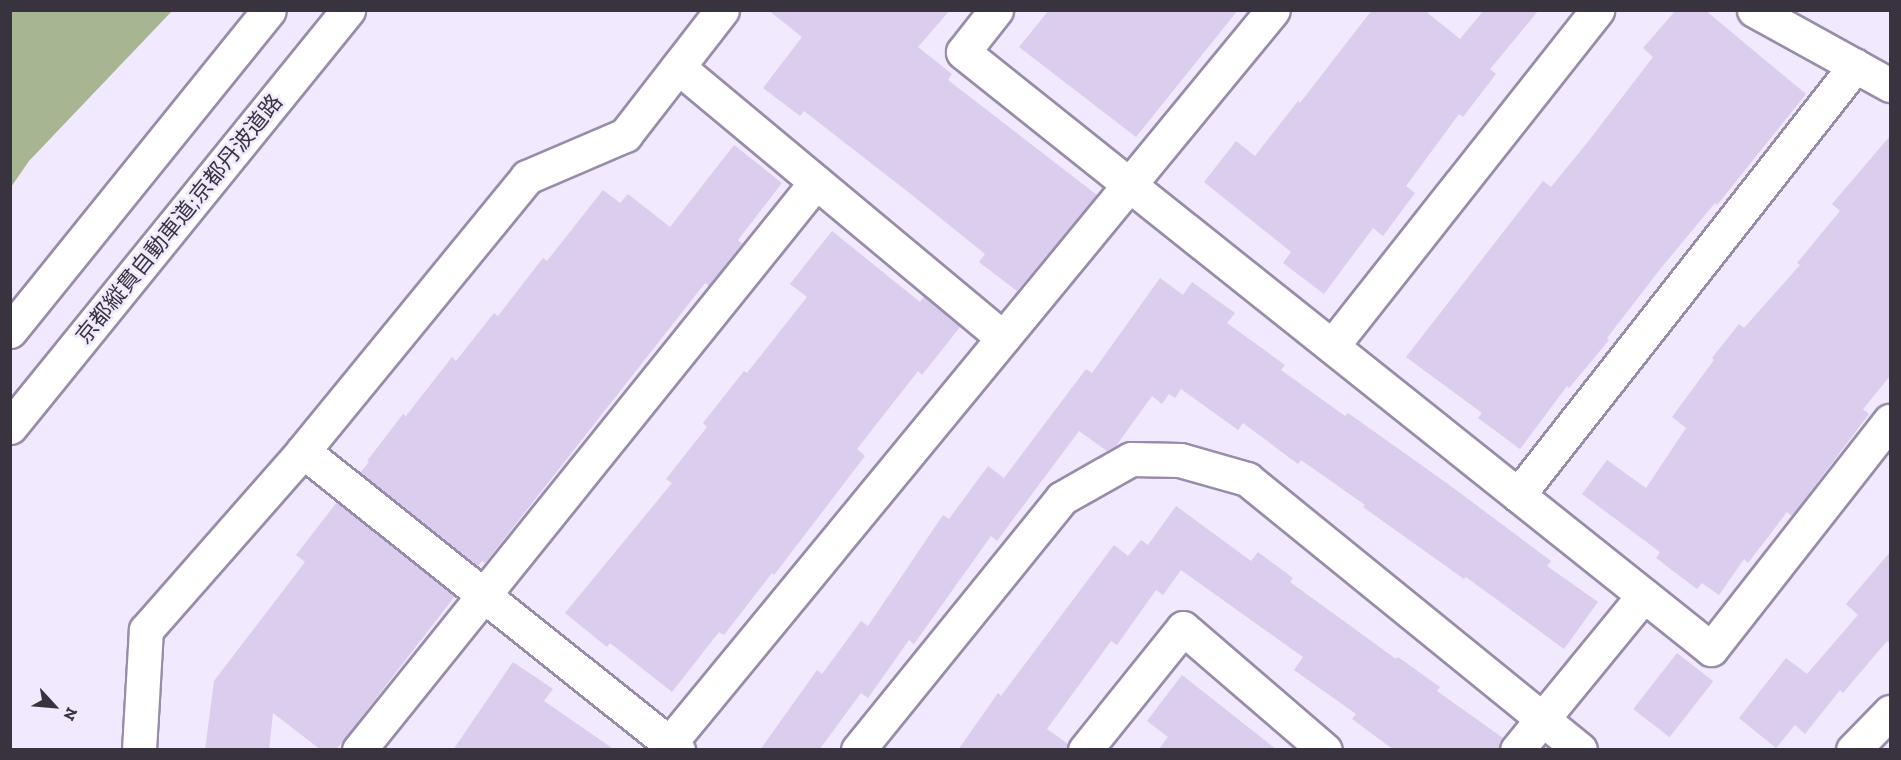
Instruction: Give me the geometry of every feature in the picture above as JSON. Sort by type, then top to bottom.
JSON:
[{"type":"main road","points":[[10,331],[269,10]]},
{"type":"main road","name":"京都縦貫自動車道;京都丹波道路","points":[[10,427],[348,10]]},
{"type":"main road","points":[[139,750],[146,630],[303,452],[527,177],[625,135],[722,10]]},
{"type":"main road","points":[[996,10],[963,52],[1711,649],[1890,421]]},
{"type":"main road","points":[[303,452],[484,595],[670,747],[1273,10]]},
{"type":"main road","points":[[1332,346],[1597,10]]},
{"type":"main road","points":[[1754,10],[1890,85]]},
{"type":"main road","points":[[1518,495],[1855,66]]},
{"type":"main road","points":[[678,67],[1003,338]]},
{"type":"main road","points":[[359,750],[816,182]]},
{"type":"main road","points":[[858,750],[1062,498],[1131,459],[1180,460],[1247,479],[1580,750]]},
{"type":"main road","points":[[1517,750],[1644,595]]},
{"type":"main road","points":[[1085,750],[1184,628],[1325,750]]},
{"type":"main road","points":[[1853,750],[1890,712]]},
{"type":"green space","points":[[11,10],[172,11],[29,161],[11,187]]},
{"type":"building","points":[[768,10],[950,10],[918,47],[952,74],[948,80],[1097,195],[1017,291],[979,262],[985,254],[912,195],[804,111],[800,116],[763,88],[802,37]]},
{"type":"building","points":[[1049,10],[1238,10],[1136,137],[1019,47]]},
{"type":"building","points":[[1372,10],[1424,10],[1460,39],[1484,10],[1539,10],[1490,69],[1496,74],[1463,117],[1459,114],[1406,186],[1415,193],[1383,236],[1373,228],[1324,294],[1283,263],[1291,252],[1204,182],[1236,141],[1255,156],[1298,101],[1300,103]]},
{"type":"building","points":[[1676,10],[1705,10],[1806,94],[1717,205],[1715,203],[1661,268],[1607,338],[1609,340],[1569,388],[1567,386],[1520,449],[1478,418],[1482,413],[1406,357],[1543,181],[1551,187],[1587,143],[1653,57],[1643,48]]},
{"type":"building","points":[[1890,136],[1890,376],[1863,409],[1869,414],[1792,516],[1787,512],[1748,563],[1744,559],[1719,595],[1702,583],[1697,589],[1656,558],[1660,552],[1582,494],[1607,460],[1646,488],[1686,428],[1672,417],[1714,360],[1712,358],[1739,324],[1744,328],[1800,265],[1797,263],[1840,211],[1832,204]]},
{"type":"building","points":[[734,145],[782,183],[738,240],[742,244],[709,286],[705,283],[485,563],[482,561],[478,566],[360,473],[403,414],[406,416],[452,357],[456,361],[494,313],[498,316],[543,258],[547,261],[603,190],[620,203],[628,194],[670,227]]},
{"type":"building","points":[[832,231],[920,302],[924,297],[960,327],[922,375],[918,371],[857,449],[865,456],[774,575],[772,573],[724,635],[719,632],[672,692],[610,643],[607,647],[565,613],[672,483],[666,479],[707,427],[703,423],[744,371],[747,373],[807,297],[790,284]]},
{"type":"building","points":[[1160,278],[1183,295],[1192,282],[1235,313],[1227,323],[1285,365],[1281,370],[1345,416],[1348,413],[1448,484],[1551,561],[1547,566],[1598,602],[1564,649],[1466,577],[1464,579],[1363,507],[1365,505],[1301,460],[1298,464],[1243,423],[1238,430],[1181,389],[1175,398],[1169,394],[1162,404],[1152,396],[1116,446],[1107,451],[1079,431],[997,541],[991,536],[914,644],[909,640],[868,698],[861,693],[819,750],[760,750],[817,670],[822,674],[861,621],[868,626],[943,515],[949,519],[988,466],[1004,478],[1086,369],[1092,373]]},
{"type":"building","points":[[337,502],[455,596],[336,750],[321,750],[273,713],[269,750],[205,750],[214,681],[305,562],[296,555]]},
{"type":"building","points":[[1176,506],[1251,561],[1258,552],[1293,578],[1290,582],[1396,659],[1398,657],[1440,687],[1437,691],[1503,738],[1499,750],[1394,750],[1352,719],[1356,714],[1294,670],[1303,657],[1181,570],[1163,595],[1156,590],[1117,645],[1111,641],[1047,729],[1068,744],[1067,750],[958,750],[998,693],[1001,696],[1114,545],[1128,556],[1141,540],[1148,545]]},
{"type":"building","points":[[1890,552],[1890,643],[1887,641],[1843,693],[1840,690],[1805,734],[1795,725],[1776,748],[1739,718],[1786,658],[1807,674],[1858,615],[1846,604]]},
{"type":"building","points":[[1677,653],[1713,681],[1670,737],[1633,709]]},
{"type":"building","points":[[513,662],[553,689],[544,701],[615,750],[453,750]]},
{"type":"building","points":[[1182,675],[1277,750],[1158,750],[1168,737],[1147,721]]}]
